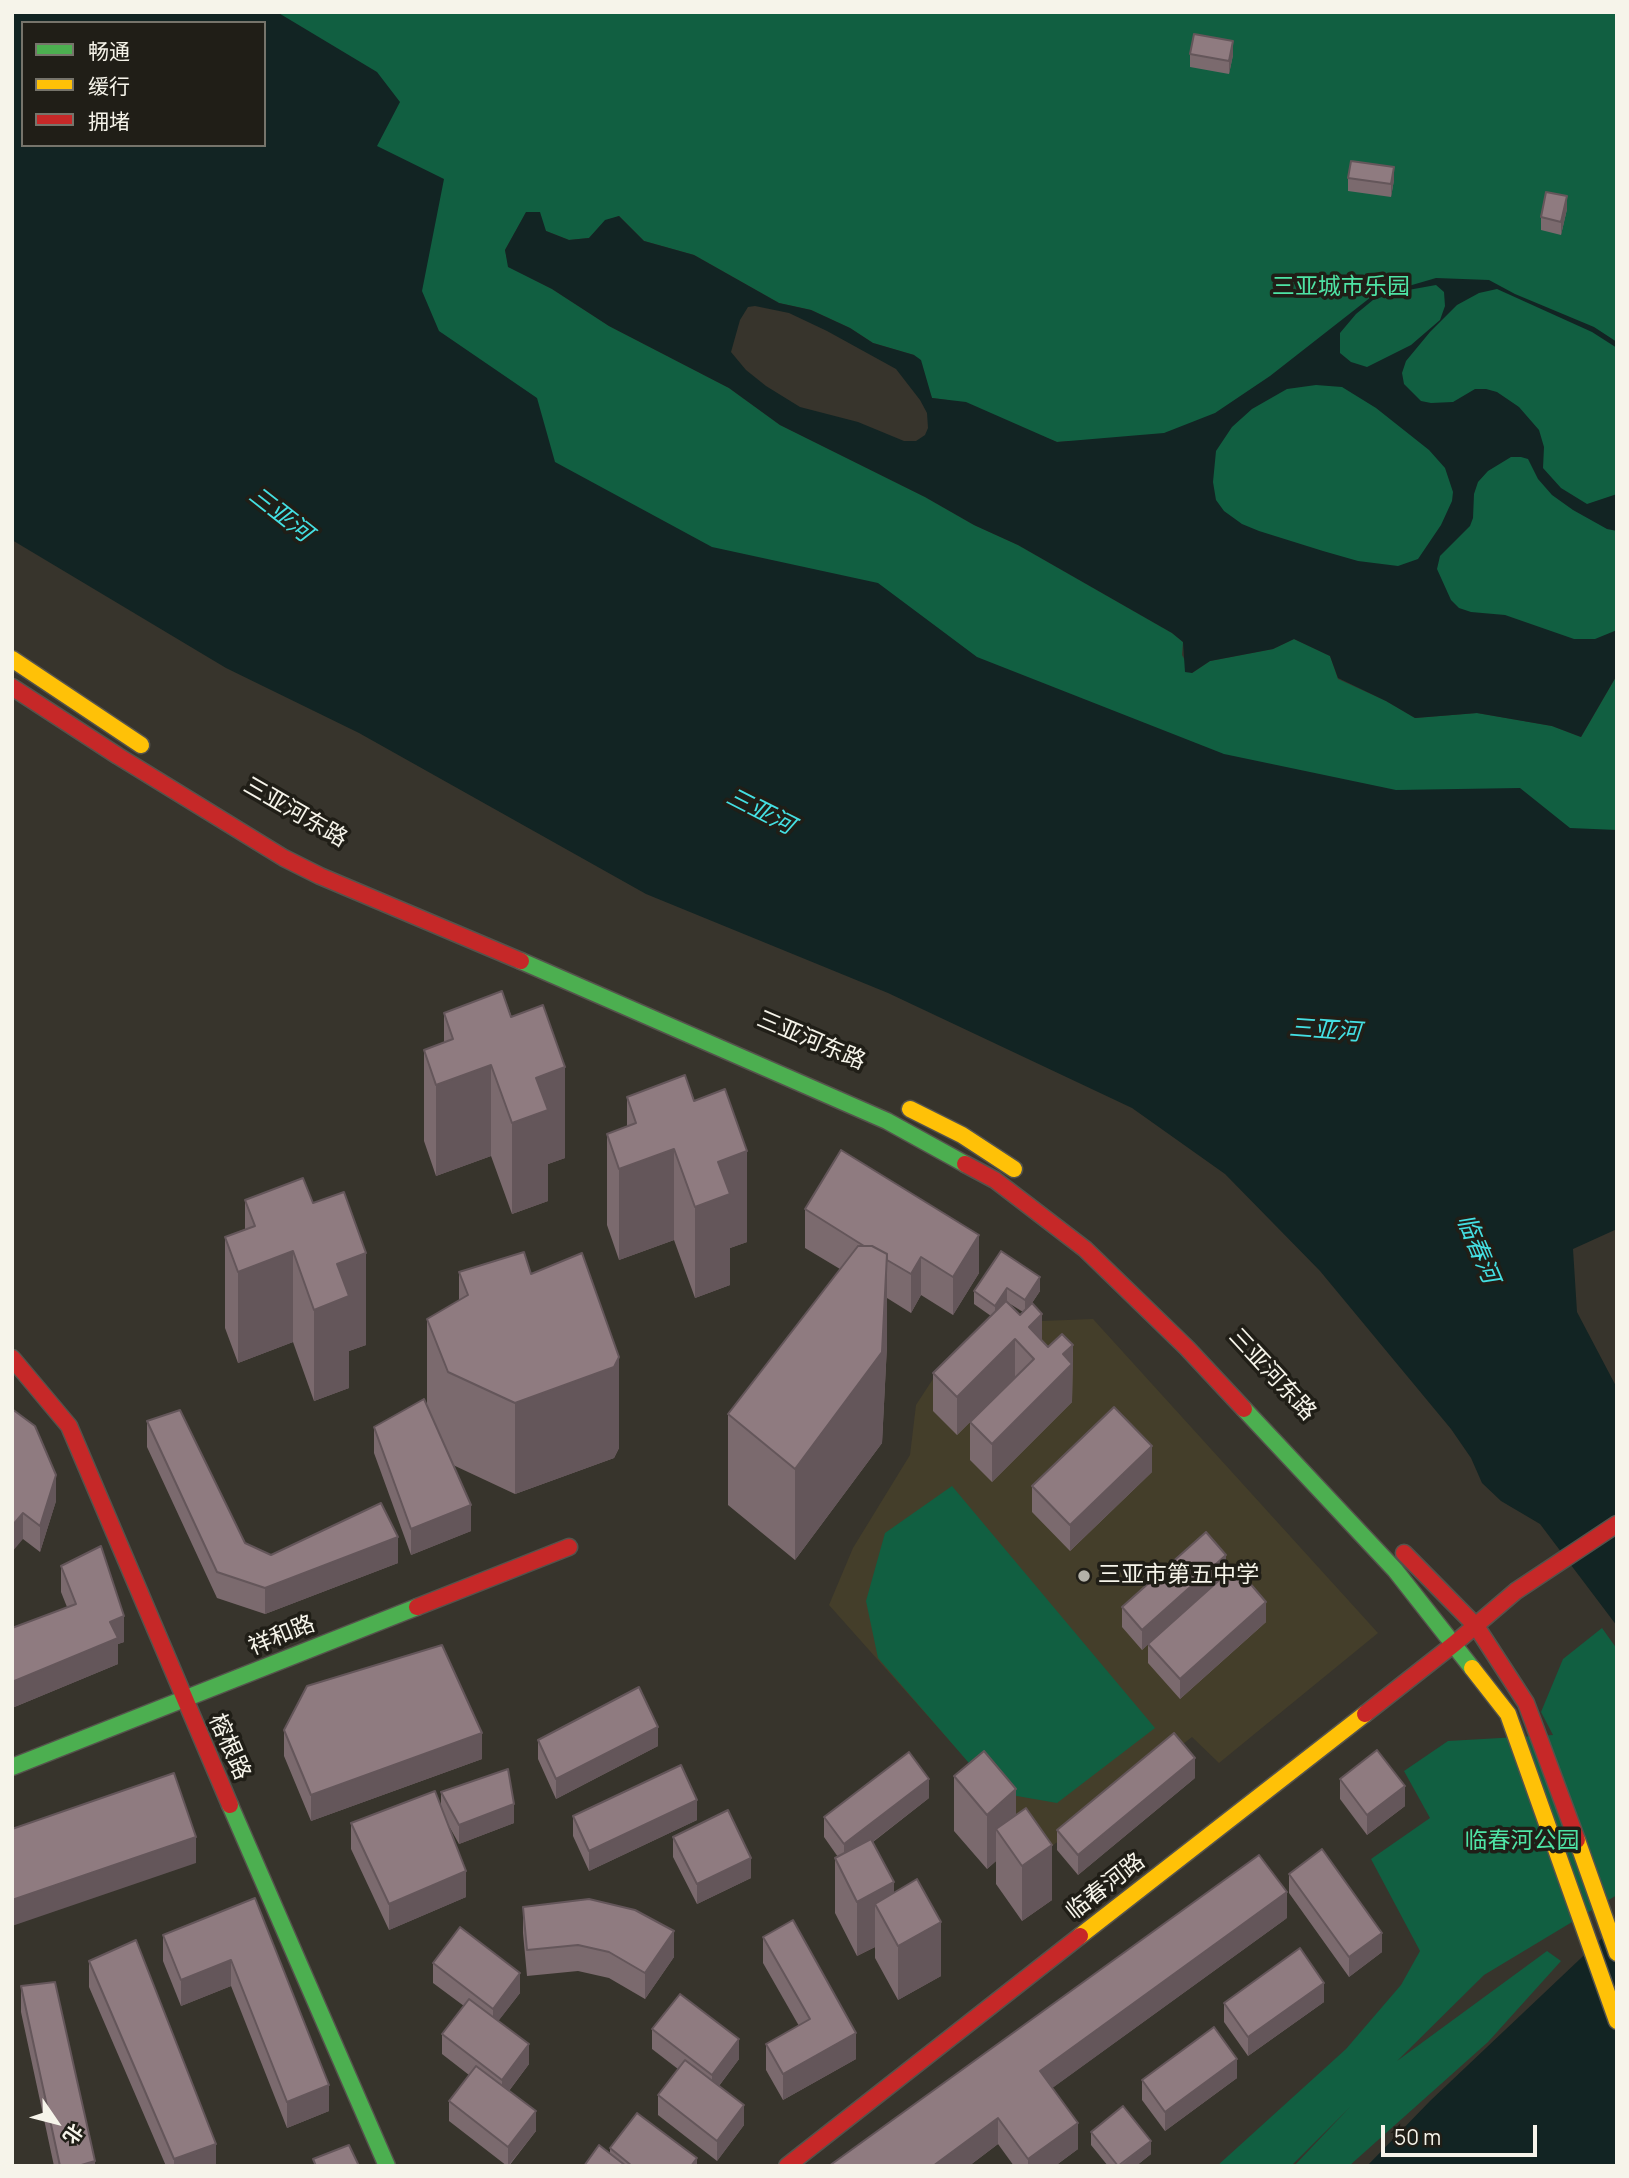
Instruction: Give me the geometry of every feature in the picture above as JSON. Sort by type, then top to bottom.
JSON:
[{"type":"main road","points":[[12,659],[152,753]]},
{"type":"main road","name":"三亚河东路","points":[[12,687],[118,757],[284,858],[887,1121],[995,1180],[1084,1249],[1187,1348],[1395,1570],[1508,1714],[1617,2021]]},
{"type":"main road","points":[[900,1105],[962,1135],[1025,1176]]},
{"type":"main road","name":"榕根路","points":[[12,1357],[69,1426],[184,1700],[387,2166]]},
{"type":"main road","points":[[1454,1644],[1516,1591],[1617,1524]]},
{"type":"main road","points":[[1391,1538],[1476,1626],[1494,1639],[1526,1703],[1559,1787],[1617,1953]]},
{"type":"main road","name":"祥和路","points":[[12,1768],[569,1547]]},
{"type":"main road","points":[[1454,1644],[1494,1639]]},
{"type":"main road","name":"临春河路","points":[[787,2166],[1454,1644]]},
{"type":"shaded area","name":"三亚市第五中学","points":[[1093,1319],[1378,1633],[1219,1763],[1192,1737],[1047,1850],[829,1605],[853,1548],[910,1455],[916,1405],[944,1362],[1016,1322]]},
{"type":"green space","name":"三亚城市乐园","points":[[144,12],[1617,12],[1617,664],[1496,653],[1071,441],[1057,442],[947,400],[932,398],[914,355],[873,343],[850,328],[811,310],[779,303],[694,255],[644,241],[619,216],[605,221],[589,238],[569,240],[546,231],[526,213],[505,250],[509,267],[552,289],[609,326],[729,388],[780,425],[1018,545],[1172,633],[1183,642],[1182,655],[1192,673],[1210,661],[1273,649],[1294,639],[1330,656],[1338,679],[1415,718],[1477,713],[1552,726],[1581,737],[1617,675],[1617,849],[1381,806],[1215,766],[738,571],[550,471],[436,341],[373,147],[266,25],[266,21]]},
{"type":"green space","points":[[952,1486],[1155,1728],[1057,1803],[994,1792],[878,1658],[866,1601],[885,1533]]},
{"type":"green space","name":"临春河公园","points":[[1602,1628],[1617,1649],[1617,1895],[1484,1975],[1397,2061],[1547,1951],[1561,1961],[1488,2042],[1349,2166],[1294,2166],[1350,2107],[1291,2166],[1217,2166],[1346,2049],[1401,1985],[1420,1951],[1371,1859],[1430,1818],[1404,1771],[1448,1741],[1553,1735],[1541,1712],[1563,1659]]},
{"type":"water","points":[[12,12],[277,12],[377,72],[400,102],[377,146],[444,179],[422,291],[439,331],[537,398],[555,462],[712,547],[878,583],[977,657],[1224,754],[1396,790],[1520,788],[1570,828],[1617,830],[1617,1229],[1573,1249],[1577,1312],[1617,1388],[1617,1626],[1540,1524],[1501,1501],[1482,1483],[1471,1458],[1451,1429],[1320,1271],[1225,1174],[1132,1108],[888,993],[646,894],[359,733],[226,668],[12,540]]},
{"type":"water","points":[[526,212],[540,212],[546,231],[569,240],[589,238],[605,220],[619,216],[644,241],[694,255],[779,303],[811,310],[850,328],[873,343],[914,355],[921,360],[932,398],[966,402],[1057,442],[1164,433],[1215,413],[1270,376],[1371,297],[1436,278],[1489,280],[1515,294],[1594,327],[1617,342],[1617,348],[1592,332],[1497,289],[1479,293],[1457,305],[1430,332],[1406,361],[1402,373],[1404,384],[1421,401],[1431,403],[1453,402],[1475,389],[1486,389],[1497,392],[1519,407],[1539,430],[1544,447],[1543,468],[1561,488],[1587,504],[1617,494],[1617,531],[1607,529],[1552,495],[1538,479],[1528,459],[1511,457],[1488,471],[1478,482],[1470,526],[1440,556],[1437,569],[1451,600],[1459,608],[1471,612],[1505,615],[1574,639],[1595,639],[1617,630],[1617,675],[1581,737],[1552,726],[1477,713],[1415,718],[1338,678],[1330,656],[1294,639],[1273,649],[1210,661],[1192,673],[1185,672],[1183,642],[1172,633],[1018,545],[780,425],[729,388],[609,326],[552,289],[508,267],[505,250]],"holes":[[[1436,285],[1444,292],[1445,306],[1440,320],[1411,345],[1367,367],[1351,362],[1340,353],[1340,333],[1356,314],[1373,300],[1397,292]],[[748,307],[789,313],[896,369],[927,413],[928,428],[925,435],[916,441],[904,441],[858,422],[800,407],[766,386],[746,370],[731,352],[740,320]],[[1316,385],[1342,387],[1376,408],[1429,450],[1445,468],[1453,492],[1452,501],[1441,525],[1418,559],[1398,566],[1358,561],[1259,531],[1242,524],[1224,511],[1216,500],[1213,482],[1216,451],[1232,427],[1252,409],[1287,389]]]},
{"type":"water","points":[[1617,1924],[1617,2166],[1367,2166],[1430,2101]]},
{"type":"building","points":[[1194,34],[1233,41],[1229,61],[1190,54]]},
{"type":"building","points":[[1351,161],[1394,167],[1391,184],[1348,178]]},
{"type":"building","points":[[1546,192],[1567,196],[1561,222],[1541,217]]},
{"type":"building","points":[[502,991],[511,1017],[543,1005],[565,1067],[536,1078],[548,1110],[512,1123],[491,1065],[436,1085],[424,1050],[453,1039],[444,1013]]},
{"type":"building","points":[[685,1075],[694,1101],[725,1089],[747,1151],[718,1162],[730,1194],[695,1207],[674,1149],[619,1169],[607,1134],[636,1123],[627,1097]]},
{"type":"building","points":[[841,1150],[979,1235],[953,1277],[921,1257],[911,1274],[887,1260],[887,1254],[872,1246],[864,1246],[805,1209]]},
{"type":"building","points":[[303,1178],[313,1203],[344,1192],[366,1253],[337,1264],[349,1296],[314,1310],[293,1251],[238,1272],[225,1237],[255,1226],[245,1200]]},
{"type":"building","points":[[858,1246],[872,1246],[887,1254],[882,1352],[795,1469],[728,1414]]},
{"type":"building","points":[[1001,1251],[1040,1277],[1025,1300],[1007,1288],[995,1306],[974,1291]]},
{"type":"building","points":[[524,1252],[531,1274],[582,1253],[619,1357],[614,1367],[515,1403],[448,1372],[427,1319],[468,1295],[459,1272]]},
{"type":"building","points":[[1006,1301],[1020,1315],[1032,1303],[1042,1314],[1029,1327],[1048,1347],[1062,1334],[1073,1345],[1063,1354],[1072,1364],[992,1444],[970,1422],[1034,1359],[1015,1339],[957,1397],[933,1373]]},
{"type":"building","points":[[424,1399],[471,1505],[411,1529],[374,1427]]},
{"type":"building","points":[[1114,1407],[1152,1446],[1070,1525],[1032,1486]]},
{"type":"building","points":[[12,1409],[35,1426],[56,1475],[40,1526],[23,1513],[12,1526]]},
{"type":"building","points":[[180,1410],[245,1543],[271,1555],[381,1503],[398,1537],[265,1588],[217,1572],[147,1421]]},
{"type":"building","points":[[1206,1532],[1226,1555],[1142,1630],[1122,1607]]},
{"type":"building","points":[[101,1546],[124,1616],[110,1622],[118,1638],[12,1682],[12,1628],[76,1604],[61,1566]]},
{"type":"building","points":[[1235,1566],[1266,1602],[1180,1679],[1148,1644]]},
{"type":"building","points":[[442,1645],[482,1733],[311,1795],[284,1730],[307,1686]]},
{"type":"building","points":[[639,1687],[658,1727],[556,1779],[538,1740]]},
{"type":"building","points":[[1174,1733],[1195,1758],[1078,1855],[1057,1830]]},
{"type":"building","points":[[1377,1750],[1405,1786],[1367,1815],[1340,1779]]},
{"type":"building","points":[[984,1751],[1016,1789],[987,1815],[954,1776]]},
{"type":"building","points":[[909,1752],[929,1779],[844,1844],[824,1817]]},
{"type":"building","points":[[681,1765],[697,1800],[589,1851],[573,1816]]},
{"type":"building","points":[[508,1769],[514,1804],[459,1825],[441,1792]]},
{"type":"building","points":[[174,1773],[196,1837],[12,1900],[12,1829]]},
{"type":"building","points":[[435,1791],[466,1871],[389,1904],[351,1823]]},
{"type":"building","points":[[1026,1808],[1052,1845],[1022,1866],[996,1829]]},
{"type":"building","points":[[728,1810],[751,1858],[697,1884],[673,1837]]},
{"type":"building","points":[[871,1839],[894,1882],[857,1902],[835,1858]]},
{"type":"building","points":[[1322,1849],[1382,1933],[1349,1957],[1289,1874]]},
{"type":"building","points":[[1259,1855],[1287,1892],[1040,2071],[1078,2123],[1028,2159],[998,2118],[933,2166],[829,2166]]},
{"type":"building","points":[[917,1879],[941,1922],[898,1946],[875,1904]]},
{"type":"building","points":[[255,1898],[329,2085],[287,2102],[231,1960],[181,1980],[163,1935]]},
{"type":"building","points":[[589,1899],[635,1910],[674,1931],[645,1973],[609,1952],[578,1945],[527,1950],[523,1907]]},
{"type":"building","points":[[793,1920],[856,2033],[783,2074],[766,2044],[810,2019],[763,1937]]},
{"type":"building","points":[[460,1927],[520,1973],[493,2009],[433,1963]]},
{"type":"building","points":[[136,1940],[216,2144],[174,2159],[89,1961]]},
{"type":"building","points":[[1300,1948],[1324,1983],[1248,2037],[1224,2003]]},
{"type":"building","points":[[55,1982],[95,2161],[78,2166],[60,2166],[21,1986]]},
{"type":"building","points":[[680,1994],[739,2039],[712,2075],[652,2029]]},
{"type":"building","points":[[469,1999],[529,2044],[502,2080],[442,2034]]},
{"type":"building","points":[[1214,2027],[1237,2059],[1165,2112],[1142,2080]]},
{"type":"building","points":[[685,2060],[744,2105],[717,2141],[658,2095]]},
{"type":"building","points":[[476,2066],[536,2111],[508,2147],[449,2101]]},
{"type":"building","points":[[1123,2106],[1151,2141],[1118,2166],[1091,2132]]},
{"type":"building","points":[[637,2113],[697,2158],[691,2166],[632,2166],[610,2148]]},
{"type":"building","points":[[349,2145],[359,2166],[316,2166],[313,2159]]},
{"type":"building","points":[[599,2145],[626,2166],[584,2166]]},
{"type":"traffic: fast","points":[[521,961],[887,1121],[965,1164]]},
{"type":"traffic: fast","points":[[1244,1409],[1395,1570],[1472,1668]]},
{"type":"traffic: fast","points":[[12,1767],[417,1607]]},
{"type":"traffic: fast","points":[[230,1805],[387,2166]]},
{"type":"traffic: slow","points":[[12,659],[141,745]]},
{"type":"traffic: slow","points":[[910,1109],[962,1135],[1014,1169]]},
{"type":"traffic: slow","points":[[1472,1668],[1508,1714],[1617,2021]]},
{"type":"traffic: slow","points":[[1080,1936],[1365,1714]]},
{"type":"traffic: slow","points":[[1577,1840],[1617,1953]]},
{"type":"traffic: jam","points":[[12,687],[284,858],[320,876],[521,961]]},
{"type":"traffic: jam","points":[[965,1164],[995,1180],[1085,1249],[1187,1348],[1244,1409]]},
{"type":"traffic: jam","points":[[12,1358],[69,1426],[230,1805]]},
{"type":"traffic: jam","points":[[1365,1714],[1516,1591],[1617,1524]]},
{"type":"traffic: jam","points":[[417,1607],[569,1547]]},
{"type":"traffic: jam","points":[[1404,1553],[1476,1626],[1526,1703],[1577,1840]]},
{"type":"traffic: jam","points":[[787,2166],[1080,1936]]},
{"type":"place","name":"三亚市第五中学","points":[[1084,1576]]},
{"type":"water label","name":"三亚河","points":[[280,515]]},
{"type":"water label","name":"三亚河","points":[[760,812]]},
{"type":"water label","name":"三亚河","points":[[1325,1031]]},
{"type":"water label","name":"临春河","points":[[1477,1249]]}]
